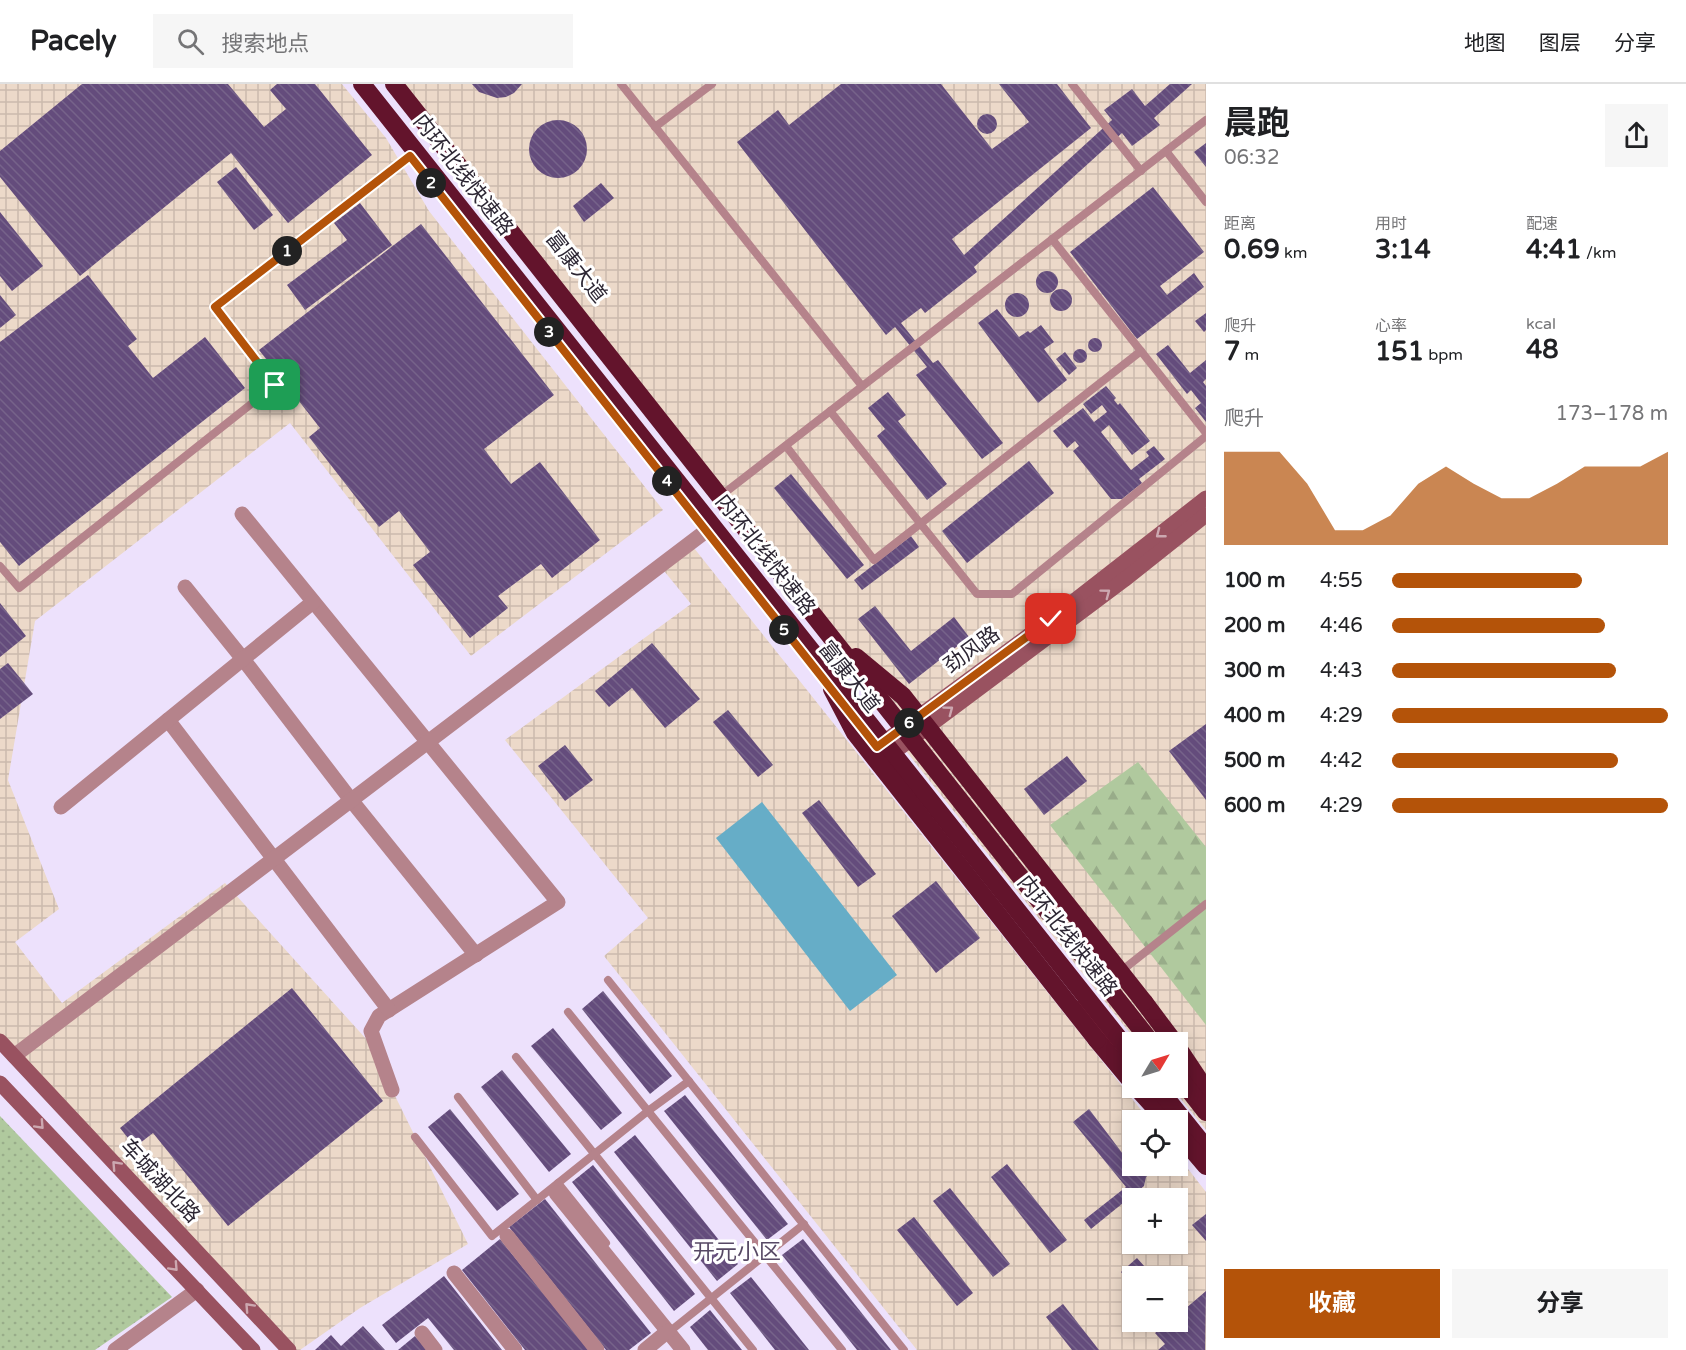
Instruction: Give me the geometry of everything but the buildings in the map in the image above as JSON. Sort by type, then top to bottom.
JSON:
[{"type":"highway","name":"内环北线快速路","points":[[362,84],[1122,1042]]},
{"type":"highway","name":"内环北线快速路","points":[[394,84],[1143,1032]]},
{"type":"highway","points":[[775,567],[853,654],[903,696],[1166,1032]]},
{"type":"highway","points":[[755,580],[826,676],[855,733],[1122,1070]]},
{"type":"highway","points":[[1188,1063],[1206,1090]]},
{"type":"highway","points":[[1188,1089],[1206,1113]]},
{"type":"highway","points":[[1146,1098],[1157,1110]]},
{"type":"highway","points":[[1166,1098],[1206,1148]]},
{"type":"highway","points":[[1188,1144],[1206,1165]]},
{"type":"main road","name":"富康大道","points":[[353,84],[1122,1057]]},
{"type":"main road","name":"富康大道","points":[[404,84],[1153,1032]]},
{"type":"main road","name":"劲风路","points":[[882,753],[1206,498]]},
{"type":"main road","name":"劲风路","points":[[914,728],[1124,580],[1206,515]]},
{"type":"main road","name":"车城湖北路","points":[[0,1041],[289,1350]]},
{"type":"main road","points":[[1188,1076],[1206,1099]]},
{"type":"main road","points":[[0,1083],[253,1350]]},
{"type":"main road","points":[[1154,1098],[1164,1110]]},
{"type":"main road","points":[[1188,1141],[1206,1165]]},
{"type":"street","points":[[242,513],[426,743],[558,903],[379,1016],[371,1031],[392,1090]]},
{"type":"street","points":[[14,1056],[706,531]]},
{"type":"street","points":[[185,587],[351,800],[476,955]]},
{"type":"street","points":[[61,807],[313,602]]},
{"type":"street","points":[[168,720],[388,1010]]},
{"type":"street","points":[[557,1188],[671,1330],[683,1350]]},
{"type":"street","points":[[507,1236],[597,1350]]},
{"type":"street","points":[[454,1273],[515,1350]]},
{"type":"street","points":[[115,1350],[197,1290]]},
{"type":"street","points":[[645,1350],[671,1330]]},
{"type":"street","points":[[422,1333],[435,1350]]},
{"type":"lane","points":[[621,84],[862,386]]},
{"type":"lane","points":[[656,127],[712,84]]},
{"type":"lane","points":[[1072,84],[1141,171]]},
{"type":"lane","points":[[727,491],[1206,120]]},
{"type":"lane","points":[[1166,151],[1206,202]]},
{"type":"lane","points":[[0,566],[19,588],[275,385],[215,307],[410,156]]},
{"type":"lane","points":[[830,411],[977,594],[1012,594],[1206,434],[1052,239]]},
{"type":"lane","points":[[786,446],[874,560],[1141,351]]},
{"type":"lane","points":[[1111,979],[1206,904]]},
{"type":"lane","points":[[608,980],[904,1350]]},
{"type":"lane","points":[[568,1012],[842,1350]]},
{"type":"lane","points":[[516,1057],[753,1350]]},
{"type":"lane","points":[[415,1137],[492,1236],[537,1200],[557,1188],[648,1111],[689,1081]]},
{"type":"lane","points":[[458,1097],[537,1200]]},
{"type":"lane","points":[[692,1350],[671,1330],[804,1224]]},
{"type":"shaded area","points":[[0,84],[342,84],[386,138],[429,211],[663,510],[471,656],[290,423],[35,621],[8,780],[59,909],[15,942],[62,1003],[225,883],[368,1041],[468,1244],[360,1308],[300,1350],[289,1350],[0,1041]]},
{"type":"shaded area","points":[[404,84],[1206,84],[1206,1130],[1180,1098],[1188,1098],[1188,1032],[1129,1032],[902,746],[918,733]]},
{"type":"shaded area","points":[[690,543],[1122,1086],[1122,1098],[1131,1098],[1141,1110],[1122,1110],[1122,1176],[1188,1176],[1188,1169],[1206,1192],[1206,1350],[917,1350],[604,956],[648,918],[505,740],[691,604],[660,566]]},
{"type":"green space","points":[[1138,762],[1206,847],[1206,1025],[1050,825]]},
{"type":"green space","points":[[0,1116],[172,1297],[95,1350],[0,1350]]},
{"type":"water","points":[[762,802],[897,975],[850,1011],[716,838]]},
{"type":"district","name":"开元小区","points":[[737,1252]]},
{"type":"route","points":[[275,385],[215,307],[410,156],[877,747],[1051,619]]}]
